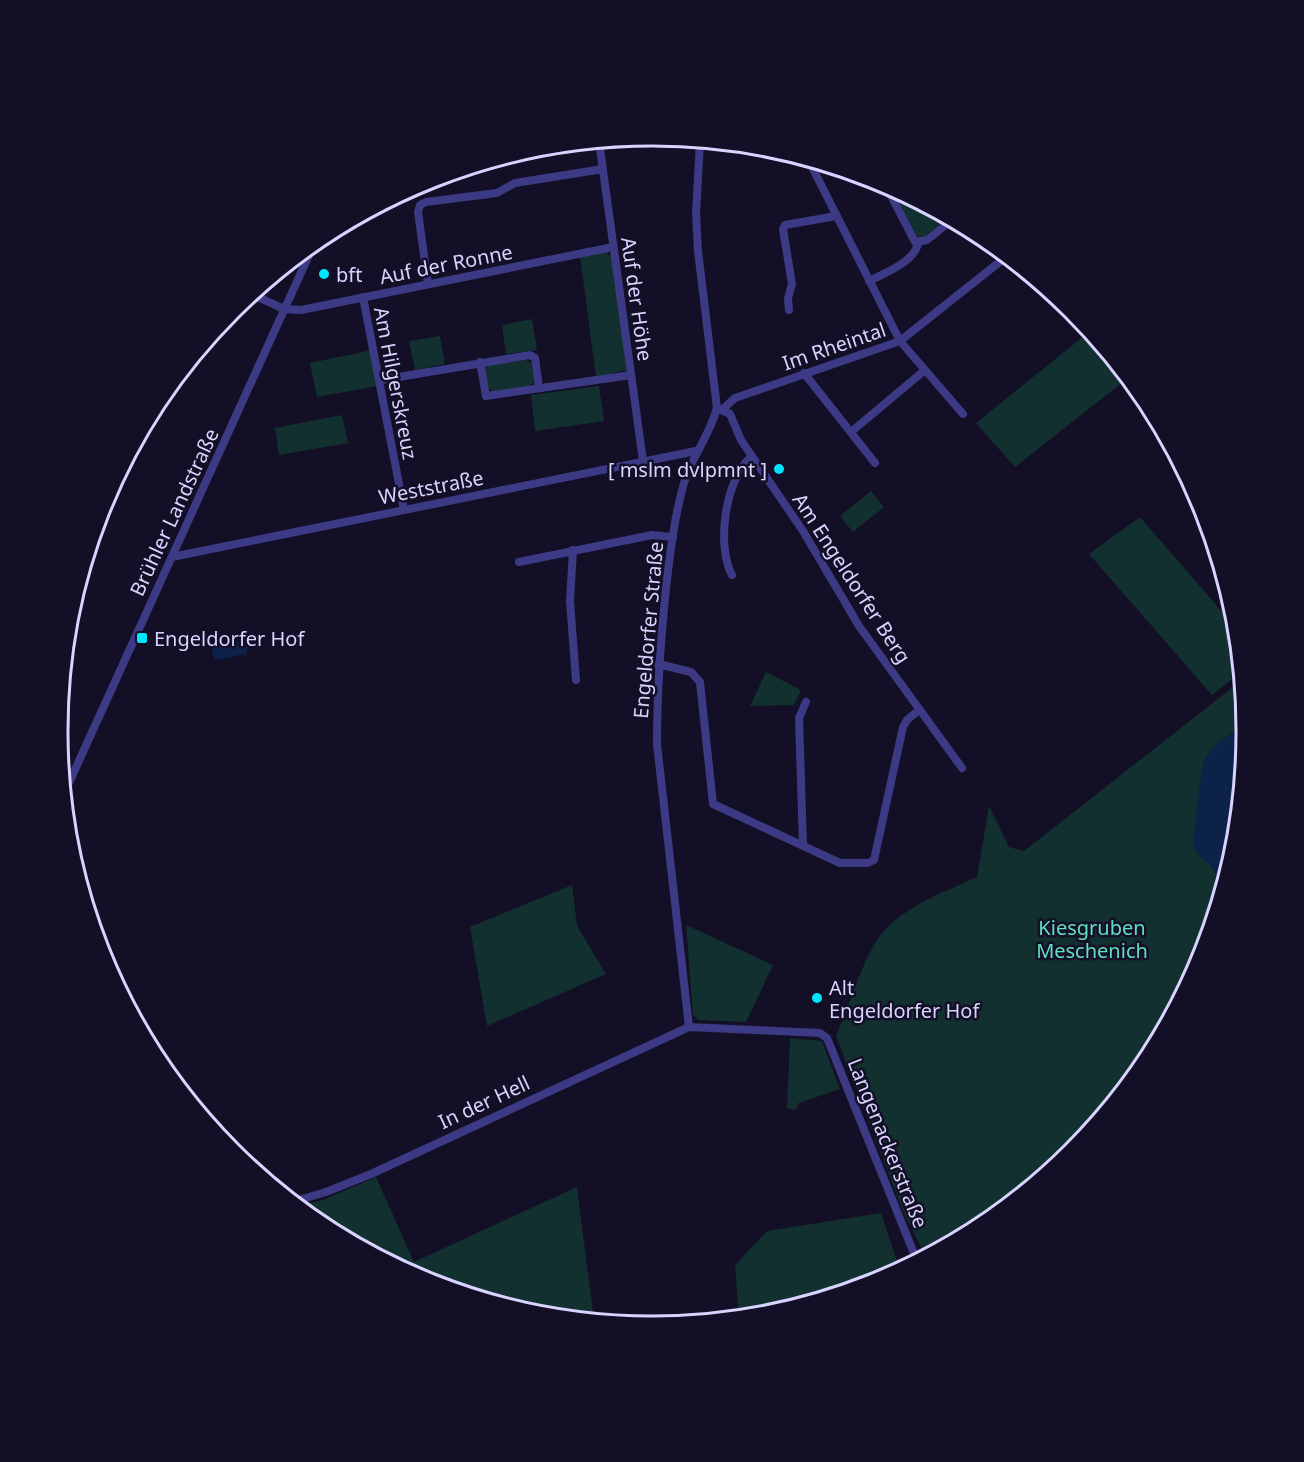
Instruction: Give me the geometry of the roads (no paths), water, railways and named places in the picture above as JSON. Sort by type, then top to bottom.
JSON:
[{"type":"street","name":"Auf der Höhe","points":[[600,149],[643,461]]},
{"type":"street","name":"Engeldorfer Straße","points":[[689,1027],[657,744],[658,664],[673,537],[684,482],[696,451],[720,409],[698,251],[696,213],[700,149]]},
{"type":"street","points":[[428,284],[418,212],[420,205],[426,202],[497,193],[515,183],[603,169]]},
{"type":"street","points":[[813,169],[900,341],[963,414]]},
{"type":"street","points":[[892,198],[904,224],[918,244]]},
{"type":"street","points":[[789,310],[788,298],[792,284],[783,229],[785,225],[836,216]]},
{"type":"street","points":[[869,281],[896,267],[914,252],[918,244],[945,226]]},
{"type":"street","name":"Auf der Ronne","points":[[284,309],[301,310],[614,247]]},
{"type":"street","name":"Brühler Landstraße","points":[[70,780],[307,259]]},
{"type":"street","name":"Im Rheintal","points":[[720,409],[735,398],[900,341],[1000,261]]},
{"type":"street","name":"Am Hilgerskreuz","points":[[363,297],[381,380],[404,510]]},
{"type":"street","points":[[260,298],[284,309]]},
{"type":"street","points":[[381,380],[480,362],[533,356],[539,388]]},
{"type":"street","points":[[480,362],[486,396],[631,375]]},
{"type":"street","points":[[851,432],[925,370]]},
{"type":"street","points":[[804,373],[875,463]]},
{"type":"street","name":"Am Engeldorfer Berg","points":[[720,409],[730,414],[752,456],[796,521],[859,626],[962,768]]},
{"type":"street","name":"Weststraße","points":[[172,556],[696,451]]},
{"type":"street","points":[[732,575],[723,552],[731,494],[740,468],[752,456]]},
{"type":"street","points":[[519,562],[652,536],[673,537]]},
{"type":"street","points":[[573,550],[570,601],[576,680]]},
{"type":"street","points":[[658,664],[691,672],[700,682],[713,804],[840,863],[868,863],[874,860],[903,727],[920,710]]},
{"type":"street","points":[[803,845],[799,718],[806,702]]},
{"type":"street","name":"Langenackerstraße","points":[[689,1027],[820,1033],[827,1038],[914,1253]]},
{"type":"street","name":"In der Hell","points":[[303,1200],[315,1197],[371,1174],[689,1027]]},
{"type":"water","points":[[241,641],[248,646],[246,654],[216,660],[212,654],[213,648]]},
{"type":"water","points":[[1236,729],[1231,807],[1217,880],[1212,867],[1196,851],[1194,844],[1196,814],[1205,758],[1220,741]]},
{"type":"place","name":"bft","points":[[324,274]]},
{"type":"place","name":"[ mslm dvlpmnt ]","points":[[779,469]]},
{"type":"place","name":"Engeldorfer Hof","points":[[142,638]]},
{"type":"place","name":"Alt Engeldorfer Hof","points":[[817,998]]},
{"type":"park label","name":"Kiesgruben Meschenich","points":[[1092,938]]}]
